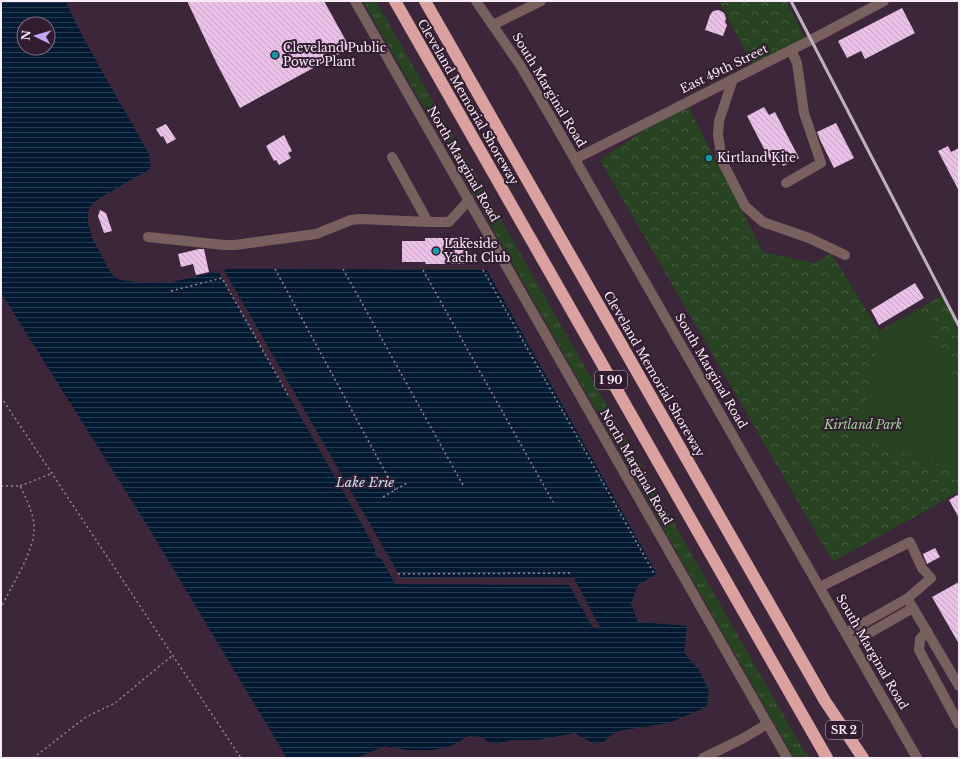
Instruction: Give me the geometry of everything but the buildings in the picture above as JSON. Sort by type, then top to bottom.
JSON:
[{"type":"highway","name":"Cleveland Memorial Shoreway","points":[[395,1],[827,758]]},
{"type":"highway","name":"Cleveland Memorial Shoreway","points":[[425,1],[825,702],[863,758]]},
{"type":"highway","name":"I 90","points":[[825,702],[856,758]]},
{"type":"street","name":"North Marginal Road","points":[[355,1],[787,758]]},
{"type":"street","name":"South Marginal Road","points":[[476,1],[520,65],[575,159],[917,758]]},
{"type":"street","points":[[493,25],[541,1]]},
{"type":"street","name":"East 49th Street","points":[[575,159],[791,50],[884,1]]},
{"type":"street","points":[[786,183],[821,163],[804,113],[797,63],[791,50]]},
{"type":"street","points":[[733,78],[719,121],[718,135],[722,161],[745,206],[763,222],[809,238],[845,255]]},
{"type":"street","points":[[392,157],[428,222]]},
{"type":"street","points":[[148,237],[235,245],[316,234],[351,220],[360,219],[449,222],[469,200]]},
{"type":"street","points":[[820,587],[910,542],[922,568],[931,578],[908,598],[846,633]]},
{"type":"street","points":[[908,598],[959,686]]},
{"type":"street","points":[[852,643],[913,608]]},
{"type":"street","points":[[927,631],[920,639],[919,650],[959,724]]},
{"type":"street","points":[[703,758],[742,739],[767,724]]},
{"type":"path","points":[[275,269],[396,490]]},
{"type":"path","points":[[343,269],[464,487]]},
{"type":"path","points":[[423,270],[553,502]]},
{"type":"path","points":[[483,270],[655,575]]},
{"type":"path","points":[[171,290],[222,278],[289,397]]},
{"type":"path","points":[[1,397],[241,758]]},
{"type":"path","points":[[1,486],[20,486],[53,474]]},
{"type":"path","points":[[383,497],[407,483]]},
{"type":"path","points":[[1,608],[31,548],[34,526],[30,505],[20,486]]},
{"type":"path","points":[[398,574],[572,573]]},
{"type":"path","points":[[33,758],[86,717],[115,703],[173,655]]},
{"type":"green space","points":[[363,1],[376,1],[808,758],[794,758]]},
{"type":"green space","points":[[719,1],[786,1],[807,42],[754,68]]},
{"type":"green space","name":"Kirtland Park","points":[[686,102],[763,252],[814,263],[831,253],[879,331],[943,295],[959,326],[959,492],[833,562],[600,160]]},
{"type":"green space","points":[[919,309],[959,387],[959,471],[860,439],[859,431],[865,403],[871,385],[875,358],[883,333],[896,322]]},
{"type":"water","name":"Lake Erie","points":[[1,1],[65,1],[85,41],[149,154],[151,168],[100,198],[91,205],[88,213],[88,224],[93,240],[112,275],[120,280],[146,283],[172,282],[228,269],[487,270],[657,574],[638,585],[631,604],[638,622],[687,626],[684,652],[690,661],[698,668],[709,691],[706,707],[669,723],[618,731],[605,741],[594,744],[575,733],[537,740],[512,740],[496,744],[487,741],[482,737],[469,736],[451,746],[434,750],[408,750],[385,746],[356,758],[287,758],[147,525],[1,293]]},
{"type":"pier","points":[[224,270],[401,578],[575,577],[575,580],[601,629],[593,628],[569,585],[395,584],[382,560],[375,555],[375,548],[218,271]]},
{"type":"railway","points":[[791,1],[959,326]]},
{"type":"place","name":"Cleveland Public Power Plant","points":[[275,55]]},
{"type":"place","name":"Kirtland Kite","points":[[709,158]]},
{"type":"place","name":"Lakeside Yacht Club","points":[[436,251]]}]
